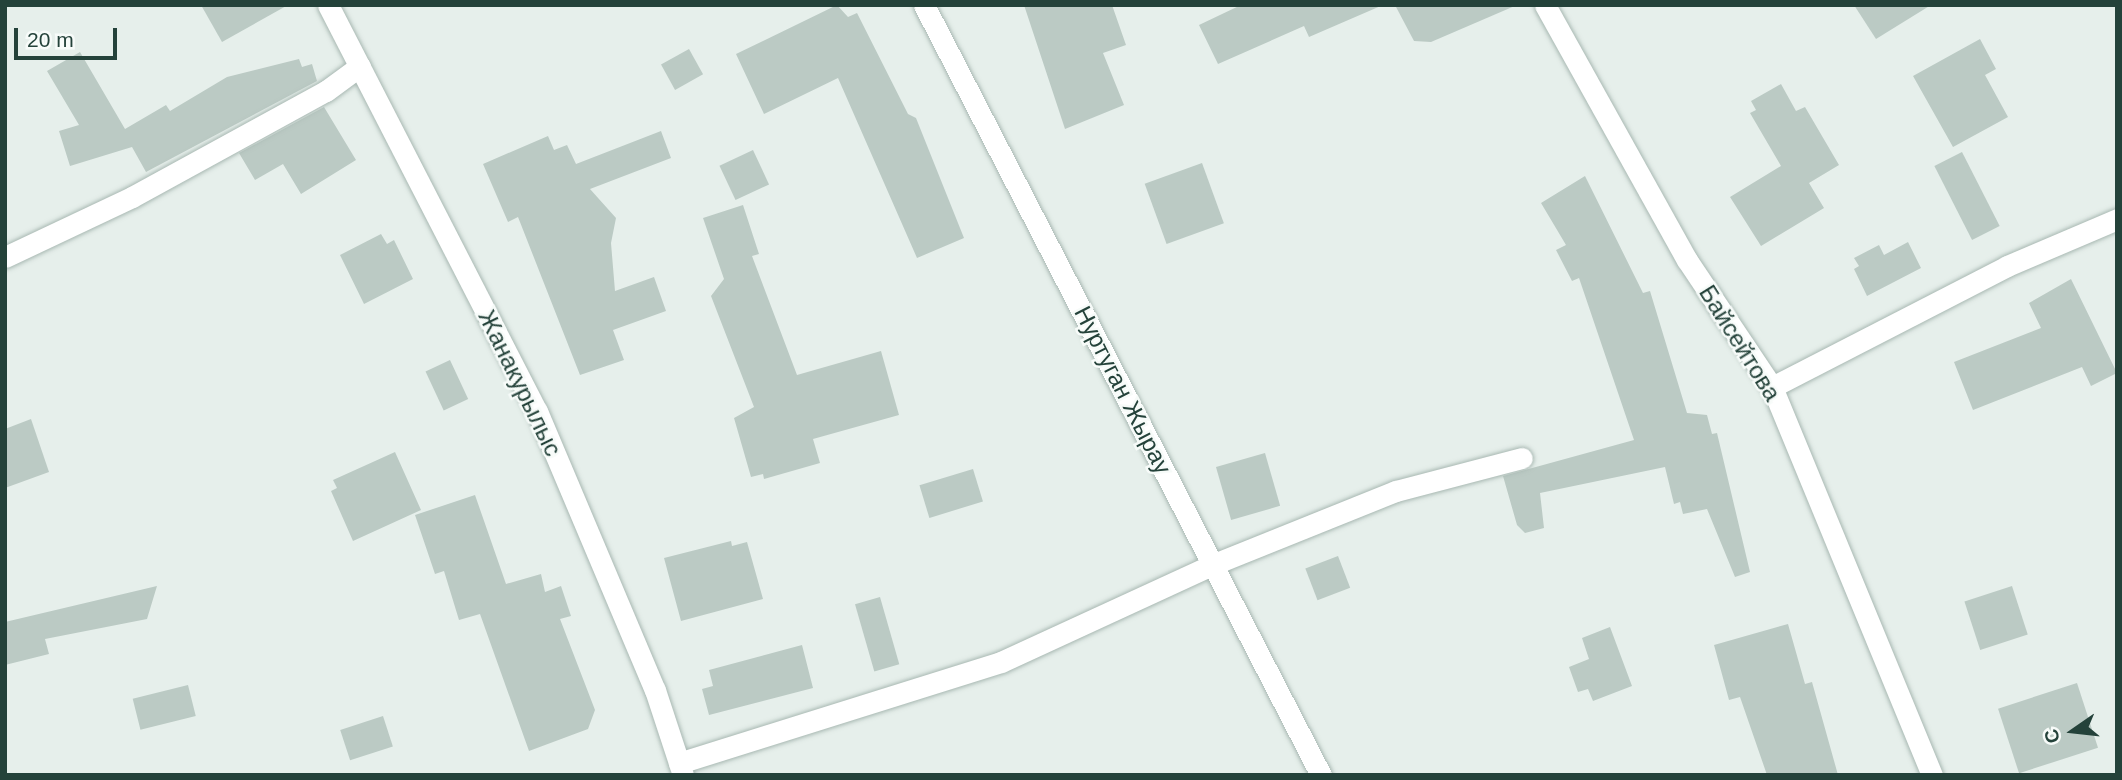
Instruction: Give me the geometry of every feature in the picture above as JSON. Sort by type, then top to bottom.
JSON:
[{"type":"street","name":"Жанакурылыс","points":[[328,5],[537,411],[655,690],[681,769]]},
{"type":"street","name":"Нуртуган Жырау","points":[[924,5],[1321,775]]},
{"type":"street","name":"Байсейтова","points":[[1545,5],[1687,260],[1772,387],[1932,775]]},
{"type":"street","points":[[5,257],[132,197],[326,91],[360,66]]},
{"type":"street","points":[[1772,387],[2007,266],[2117,219]]},
{"type":"street","points":[[681,769],[1001,662],[1213,564],[1396,491],[1522,458]]},
{"type":"building","points":[[201,5],[288,5],[222,42]]},
{"type":"building","points":[[837,5],[848,17],[857,13],[908,114],[916,118],[964,238],[917,258],[838,78],[764,114],[736,54]]},
{"type":"building","points":[[1024,5],[1112,5],[1126,45],[1103,53],[1124,105],[1065,129]]},
{"type":"building","points":[[1241,5],[1383,5],[1309,37],[1304,26],[1218,64],[1199,25]]},
{"type":"building","points":[[1395,5],[1517,5],[1431,42],[1414,41]]},
{"type":"building","points":[[1854,5],[1931,5],[1876,39]]},
{"type":"building","points":[[1980,39],[1996,69],[1985,75],[2008,117],[1953,147],[1913,76]]},
{"type":"building","points":[[689,49],[703,74],[675,90],[661,65]]},
{"type":"building","points":[[80,52],[125,129],[166,105],[170,111],[227,77],[299,59],[302,67],[312,64],[317,81],[146,172],[132,147],[70,166],[59,131],[79,125],[47,71]]},
{"type":"building","points":[[1781,84],[1796,111],[1805,107],[1839,165],[1809,183],[1824,208],[1761,246],[1730,197],[1781,166],[1750,113],[1756,110],[1751,101]]},
{"type":"building","points":[[324,107],[356,160],[301,194],[283,164],[255,180],[239,153]]},
{"type":"building","points":[[661,131],[671,158],[590,189],[616,218],[611,243],[615,291],[654,277],[666,311],[613,330],[624,360],[580,375],[518,217],[508,222],[483,164],[548,136],[554,150],[567,145],[576,164]]},
{"type":"building","points":[[753,150],[769,184],[736,200],[719,166]]},
{"type":"building","points":[[1962,152],[2000,226],[1972,240],[1934,166]]},
{"type":"building","points":[[1202,163],[1224,223],[1167,244],[1145,184]]},
{"type":"building","points":[[1585,176],[1643,293],[1650,291],[1687,413],[1707,415],[1712,434],[1717,433],[1750,572],[1735,577],[1707,509],[1683,514],[1680,502],[1674,504],[1665,467],[1540,493],[1544,528],[1525,533],[1517,525],[1503,476],[1634,440],[1579,278],[1572,281],[1556,250],[1566,245],[1541,203]]},
{"type":"building","points":[[743,205],[759,254],[752,256],[797,375],[881,351],[899,415],[813,439],[820,463],[764,479],[763,474],[751,477],[734,418],[754,407],[711,296],[724,279],[703,218]]},
{"type":"building","points":[[381,234],[387,244],[394,240],[413,279],[364,304],[340,255]]},
{"type":"building","points":[[1908,242],[1921,268],[1867,296],[1854,269],[1859,266],[1854,258],[1879,245],[1884,255]]},
{"type":"building","points":[[2071,279],[2117,373],[2091,386],[2082,367],[1973,410],[1954,362],[2041,328],[2029,303]]},
{"type":"building","points":[[450,360],[468,399],[444,410],[426,371]]},
{"type":"building","points":[[31,419],[49,472],[5,488],[5,429]]},
{"type":"building","points":[[395,452],[421,510],[353,541],[331,491],[337,488],[333,480]]},
{"type":"building","points":[[1265,453],[1280,506],[1231,520],[1216,467]]},
{"type":"building","points":[[973,469],[983,502],[929,518],[919,485]]},
{"type":"building","points":[[475,495],[506,584],[541,574],[545,592],[561,586],[571,616],[560,619],[595,710],[588,729],[529,751],[480,614],[459,620],[444,571],[435,574],[415,515]]},
{"type":"building","points":[[731,541],[732,546],[747,542],[763,599],[681,621],[664,558]]},
{"type":"building","points":[[1338,556],[1350,588],[1318,600],[1305,569]]},
{"type":"building","points":[[157,586],[147,619],[45,639],[49,654],[5,665],[5,622]]},
{"type":"building","points":[[2012,586],[2028,635],[1980,650],[1964,601]]},
{"type":"building","points":[[880,597],[899,664],[874,671],[855,604]]},
{"type":"building","points":[[1788,624],[1805,684],[1812,682],[1838,775],[1767,775],[1740,697],[1729,700],[1714,645]]},
{"type":"building","points":[[1610,627],[1632,686],[1593,701],[1588,689],[1578,692],[1569,667],[1589,659],[1582,638]]},
{"type":"building","points":[[802,645],[813,688],[709,715],[702,689],[713,686],[709,670]]},
{"type":"building","points":[[2077,683],[2098,748],[2019,773],[1998,709]]},
{"type":"building","points":[[188,685],[196,716],[140,730],[133,699]]},
{"type":"building","points":[[383,716],[393,746],[350,760],[340,730]]}]
